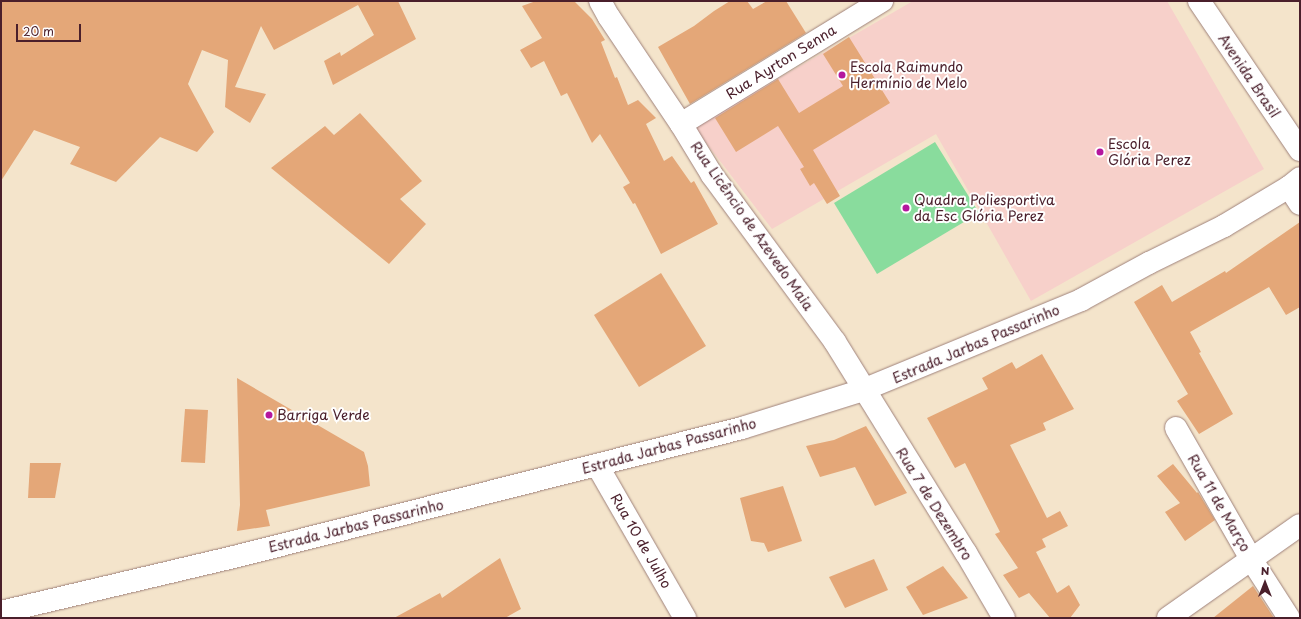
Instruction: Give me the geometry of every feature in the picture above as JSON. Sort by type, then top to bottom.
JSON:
[{"type":"street","name":"Rua Licêncio de Azevedo Maia","points":[[600,1],[609,17],[681,124],[712,175],[835,342],[863,390]]},
{"type":"street","name":"Rua Ayrton Senna","points":[[681,124],[882,1]]},
{"type":"street","name":"Avenida Brasil","points":[[1199,1],[1300,150]]},
{"type":"street","name":"Estrada Jarbas Passarinho","points":[[1,612],[234,557],[742,428],[863,390],[1082,300],[1149,263],[1296,190]]},
{"type":"street","name":"Rua 7 de Dezembro","points":[[863,390],[966,553],[1004,618]]},
{"type":"street","name":"Rua 11 de Março","points":[[1176,428],[1251,559],[1289,618]]},
{"type":"street","name":"Rua 10 de Julho","points":[[597,464],[685,618]]},
{"type":"street","points":[[1168,618],[1300,524]]},
{"type":"shaded area","name":"Escola Glória Perez","points":[[913,1],[1167,1],[1264,169],[1031,301],[936,134],[772,229],[694,127]]},
{"type":"green space","name":"Quadra Poliesportiva da Esc Glória Perez","points":[[935,142],[979,213],[877,274],[834,203]]},
{"type":"building","points":[[1,1],[398,1],[416,39],[333,85],[324,61],[340,52],[341,56],[374,35],[358,5],[274,50],[261,26],[235,87],[266,94],[250,123],[225,107],[228,60],[202,50],[188,84],[214,132],[197,152],[160,137],[116,182],[70,164],[80,147],[34,130],[1,181]]},
{"type":"building","points":[[536,1],[574,1],[592,19],[605,40],[601,42],[615,78],[617,77],[628,105],[638,100],[656,118],[646,124],[664,161],[672,156],[691,183],[694,181],[718,224],[661,254],[635,203],[633,204],[623,187],[630,183],[600,134],[592,143],[567,93],[561,96],[544,61],[531,68],[520,50],[542,38],[522,6]]},
{"type":"building","points":[[730,1],[747,1],[753,9],[767,1],[786,1],[806,33],[690,104],[658,47],[694,26]]},
{"type":"building","points":[[849,37],[890,103],[813,150],[840,196],[827,204],[814,183],[810,186],[800,169],[804,167],[778,126],[736,152],[715,118],[778,79],[799,113],[843,86],[823,54]]},
{"type":"building","points":[[360,113],[422,181],[400,199],[426,224],[389,264],[271,168],[325,126],[334,135]]},
{"type":"building","points":[[1300,222],[1300,307],[1286,315],[1269,287],[1190,332],[1201,352],[1199,353],[1233,414],[1199,434],[1177,401],[1188,394],[1134,302],[1162,285],[1172,302],[1225,271],[1226,273]]},
{"type":"building","points":[[661,273],[706,346],[639,387],[594,315]]},
{"type":"building","points":[[1042,354],[1074,409],[1043,423],[1046,430],[1010,445],[1047,518],[1060,511],[1068,526],[1042,539],[1046,547],[1036,552],[1057,593],[1069,585],[1080,605],[1070,618],[1050,618],[1029,593],[1019,598],[1003,575],[1018,568],[995,534],[1000,532],[965,463],[955,468],[927,418],[988,389],[982,378],[1012,362],[1016,369]]},
{"type":"building","name":"Barriga Verde","points":[[237,378],[364,452],[368,466],[370,486],[266,510],[270,526],[237,531],[240,505]]},
{"type":"building","points":[[185,409],[208,410],[205,463],[181,462]]},
{"type":"building","points":[[866,426],[907,493],[875,506],[855,467],[820,477],[806,446],[834,440]]},
{"type":"building","points":[[30,463],[61,463],[55,498],[28,498]]},
{"type":"building","points":[[1173,464],[1197,493],[1198,492],[1215,520],[1185,541],[1165,512],[1180,503],[1157,476]]},
{"type":"building","points":[[783,486],[802,541],[768,552],[764,543],[751,541],[740,498]]},
{"type":"building","points":[[500,558],[521,609],[505,618],[394,618],[440,593],[442,598]]},
{"type":"building","points":[[874,559],[888,590],[845,608],[829,577]]},
{"type":"building","points":[[943,566],[968,598],[923,615],[906,587]]},
{"type":"building","points":[[1253,586],[1274,618],[1213,618]]},
{"type":"place","name":"Escola Raimundo Hermínio de Melo","points":[[842,75]]},
{"type":"place","name":"Escola Glória Perez","points":[[1100,152]]},
{"type":"place","name":"Quadra Poliesportiva da Esc Glória Perez","points":[[906,208]]},
{"type":"place","name":"Barriga Verde","points":[[269,415]]}]
